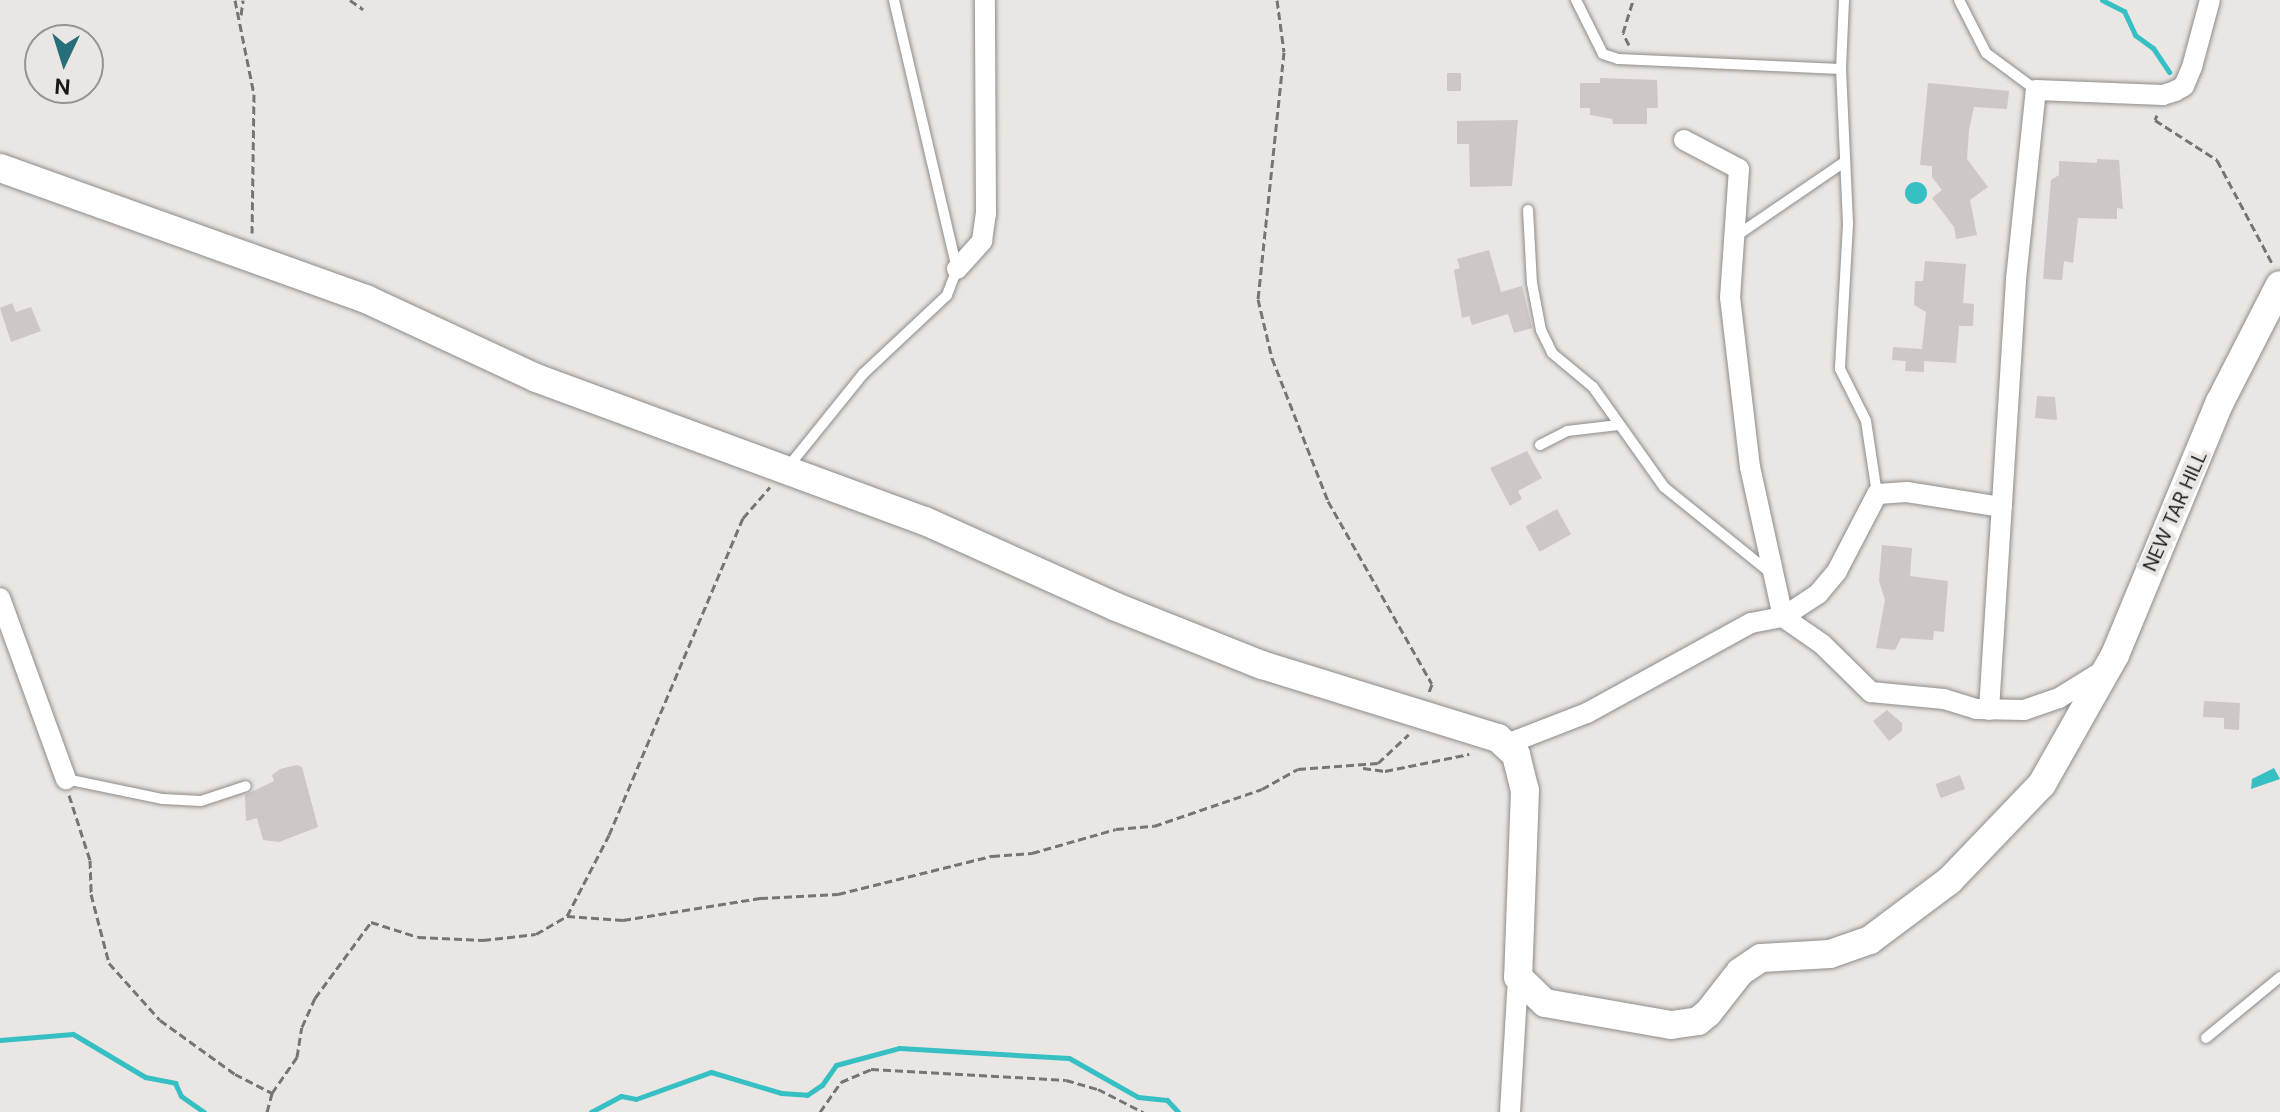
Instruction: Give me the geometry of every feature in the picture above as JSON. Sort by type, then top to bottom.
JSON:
[{"type":"street","points":[[957,269],[982,241],[986,214],[985,0]]},
{"type":"street","points":[[1989,710],[2016,279],[2036,90],[2163,95],[2184,86],[2210,0]]},
{"type":"street","points":[[1684,140],[1739,169],[1732,312],[1750,467],[1783,617],[1822,644],[1871,692],[1944,699],[1989,710],[2041,706],[2106,669]]},
{"type":"street","points":[[0,168],[366,299],[536,378],[963,537],[1089,596],[1262,665],[1420,715],[1486,732],[1507,744],[1521,765],[1525,790],[1510,1112]]},
{"type":"street","name":"NEW TAR HILL","points":[[1518,977],[1545,1003],[1671,1025],[1698,1021],[1749,964],[1773,956],[1844,952],[1889,927],[1980,851],[2042,784],[2072,738],[2106,669],[2276,275]]},
{"type":"street","points":[[1507,744],[1587,713],[1751,623],[1783,617],[1829,584],[1877,494],[1907,492],[2002,507]]},
{"type":"street","points":[[0,598],[66,779]]},
{"type":"lane","points":[[787,469],[863,374],[947,295],[957,269],[894,0]]},
{"type":"lane","points":[[1576,0],[1603,54],[1639,60],[1841,69]]},
{"type":"lane","points":[[1844,0],[1841,69],[1848,224],[1840,369],[1866,421],[1877,494]]},
{"type":"lane","points":[[1959,0],[1986,53],[2036,90]]},
{"type":"lane","points":[[1734,237],[1843,163]]},
{"type":"lane","points":[[1528,210],[1527,243],[1541,330],[1552,353],[1593,387],[1664,487],[1774,575]]},
{"type":"lane","points":[[1540,445],[1567,431],[1619,425]]},
{"type":"lane","points":[[66,779],[163,799],[201,801],[246,786]]},
{"type":"lane","points":[[2206,1038],[2280,977]]},
{"type":"path","points":[[235,0],[254,94],[252,235],[257,260]]},
{"type":"path","points":[[241,19],[243,0]]},
{"type":"path","points":[[350,0],[363,9]]},
{"type":"path","points":[[1277,0],[1284,52],[1258,299],[1281,384],[1328,501],[1432,684],[1420,715],[1405,740],[1378,763],[1358,767]]},
{"type":"path","points":[[1633,0],[1623,33],[1639,60]]},
{"type":"path","points":[[2163,95],[2155,120],[2217,160],[2276,275]]},
{"type":"path","points":[[267,1112],[272,1093],[297,1057],[302,1027],[315,998],[371,922],[418,937],[483,940],[536,934],[567,916],[609,835],[743,518],[787,469]]},
{"type":"path","points":[[567,916],[623,920],[760,898],[838,894],[992,856],[1032,853],[1116,829],[1154,826],[1262,789],[1298,769],[1331,762],[1385,771],[1473,754]]},
{"type":"path","points":[[66,779],[90,860],[91,894],[109,963],[160,1020],[235,1074],[272,1093]]},
{"type":"path","points":[[820,1112],[841,1082],[871,1069],[1066,1080],[1098,1089],[1143,1112]]},
{"type":"water","points":[[1916,182],[1924,185],[1927,193],[1924,201],[1916,204],[1908,201],[1905,193],[1908,185]]},
{"type":"water","points":[[2274,768],[2280,779],[2251,789],[2252,779]]},
{"type":"building","points":[[1447,73],[1461,73],[1461,91],[1447,91]]},
{"type":"building","points":[[1600,78],[1657,80],[1658,108],[1647,108],[1647,124],[1613,124],[1612,119],[1590,115],[1590,108],[1580,108],[1580,83],[1600,83]]},
{"type":"building","points":[[1928,83],[2009,91],[2007,109],[1974,107],[1967,159],[1988,187],[1970,200],[1977,235],[1956,239],[1954,227],[1932,198],[1942,190],[1932,177],[1932,166],[1920,165]]},
{"type":"building","points":[[1518,120],[1512,186],[1470,187],[1469,144],[1457,144],[1457,121]]},
{"type":"building","points":[[2097,159],[2119,160],[2123,209],[2117,208],[2117,219],[2078,218],[2073,263],[2064,261],[2062,280],[2043,279],[2051,180],[2059,175],[2059,161],[2097,163]]},
{"type":"building","points":[[1489,250],[1501,292],[1522,286],[1532,328],[1514,333],[1508,314],[1472,325],[1469,316],[1462,318],[1454,270],[1460,268],[1457,259]]},
{"type":"building","points":[[1925,261],[1966,264],[1963,303],[1974,304],[1973,326],[1959,326],[1956,363],[1924,361],[1924,372],[1905,371],[1906,361],[1892,360],[1893,347],[1922,349],[1926,312],[1914,305],[1915,281],[1923,281]]},
{"type":"building","points":[[12,303],[16,312],[31,307],[41,331],[11,342],[0,308]]},
{"type":"building","points":[[2037,396],[2055,397],[2057,420],[2035,418]]},
{"type":"building","points":[[1527,451],[1542,478],[1518,491],[1522,499],[1510,506],[1490,468]]},
{"type":"building","points":[[1557,509],[1571,534],[1540,552],[1526,526]]},
{"type":"building","points":[[1882,545],[1912,548],[1910,576],[1948,581],[1944,632],[1934,631],[1933,640],[1901,638],[1895,650],[1876,648],[1885,600],[1879,581]]},
{"type":"building","points":[[2204,701],[2240,703],[2239,730],[2224,729],[2224,718],[2203,717]]},
{"type":"building","points":[[1887,710],[1902,723],[1902,731],[1889,741],[1873,721]]},
{"type":"building","points":[[297,765],[302,767],[318,827],[279,842],[263,840],[257,818],[246,821],[245,795],[274,781],[272,775],[280,769]]},
{"type":"building","points":[[1960,775],[1965,789],[1941,798],[1936,784]]},
{"type":"waterway","points":[[2102,0],[2124,11],[2135,35],[2153,48],[2169,72]]},
{"type":"waterway","points":[[0,1040],[73,1034],[145,1077],[175,1083],[181,1096],[204,1112]]},
{"type":"waterway","points":[[591,1112],[621,1096],[636,1099],[711,1072],[781,1093],[807,1095],[822,1085],[836,1065],[899,1048],[1069,1058],[1138,1097],[1167,1100],[1178,1112]]}]
